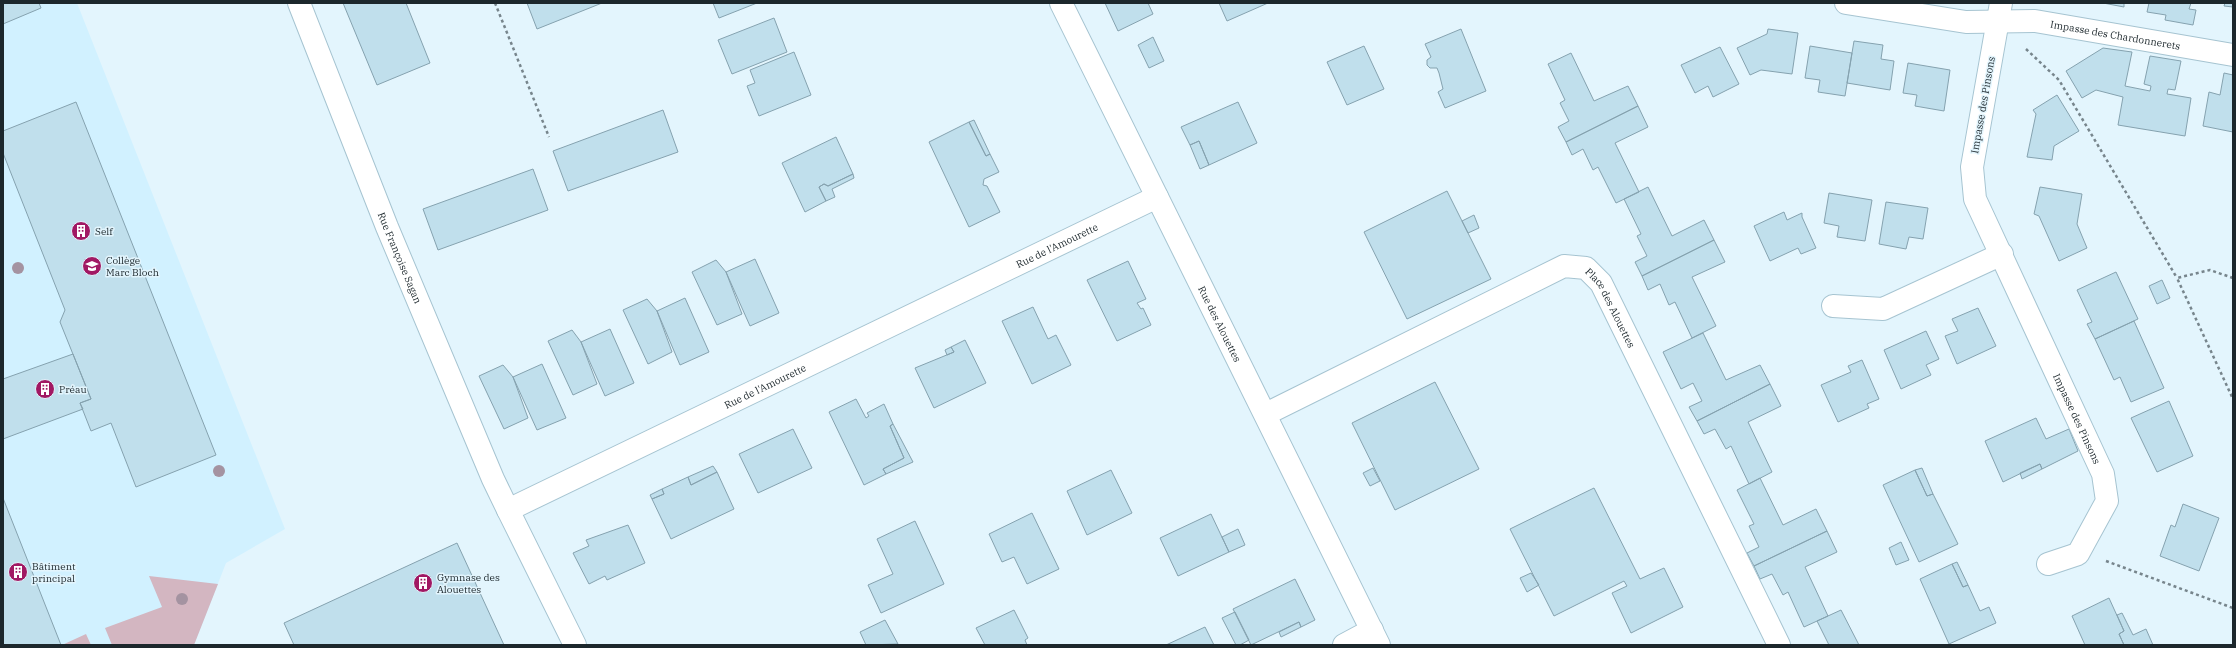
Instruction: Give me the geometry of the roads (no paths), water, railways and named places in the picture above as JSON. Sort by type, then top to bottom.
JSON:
[{"type":"street","name":"Rue Françoise Sagan","points":[[300,3],[387,227],[493,479],[508,510]]},
{"type":"street","name":"Rue des Alouettes","points":[[1061,3],[1376,638]]},
{"type":"street","points":[[1846,3],[1966,22],[1999,12]]},
{"type":"street","name":"Impasse des Chardonnerets","points":[[1999,12],[2035,21],[2233,55]]},
{"type":"street","name":"Impasse des Pinsons","points":[[1999,12],[1972,167],[1974,199],[2002,254],[2103,474],[2107,501],[2078,554],[2048,564]]},
{"type":"street","name":"Rue de l'Amourette","points":[[508,510],[1157,197]]},
{"type":"street","points":[[1833,306],[1883,309],[2002,254]]},
{"type":"street","name":"Place des Alouettes","points":[[1266,414],[1564,266],[1586,268],[1601,283],[1779,645]]},
{"type":"street","points":[[508,510],[575,645]]},
{"type":"street","points":[[1344,645],[1376,638]]},
{"type":"place","name":"Self","points":[[81,231]]},
{"type":"place","name":"Collège Marc Bloch","points":[[92,266]]},
{"type":"place","name":"Préau","points":[[45,389]]},
{"type":"place","name":"Bâtiment principal","points":[[18,572]]},
{"type":"place","name":"Gymnase des Alouettes","points":[[423,583]]}]
